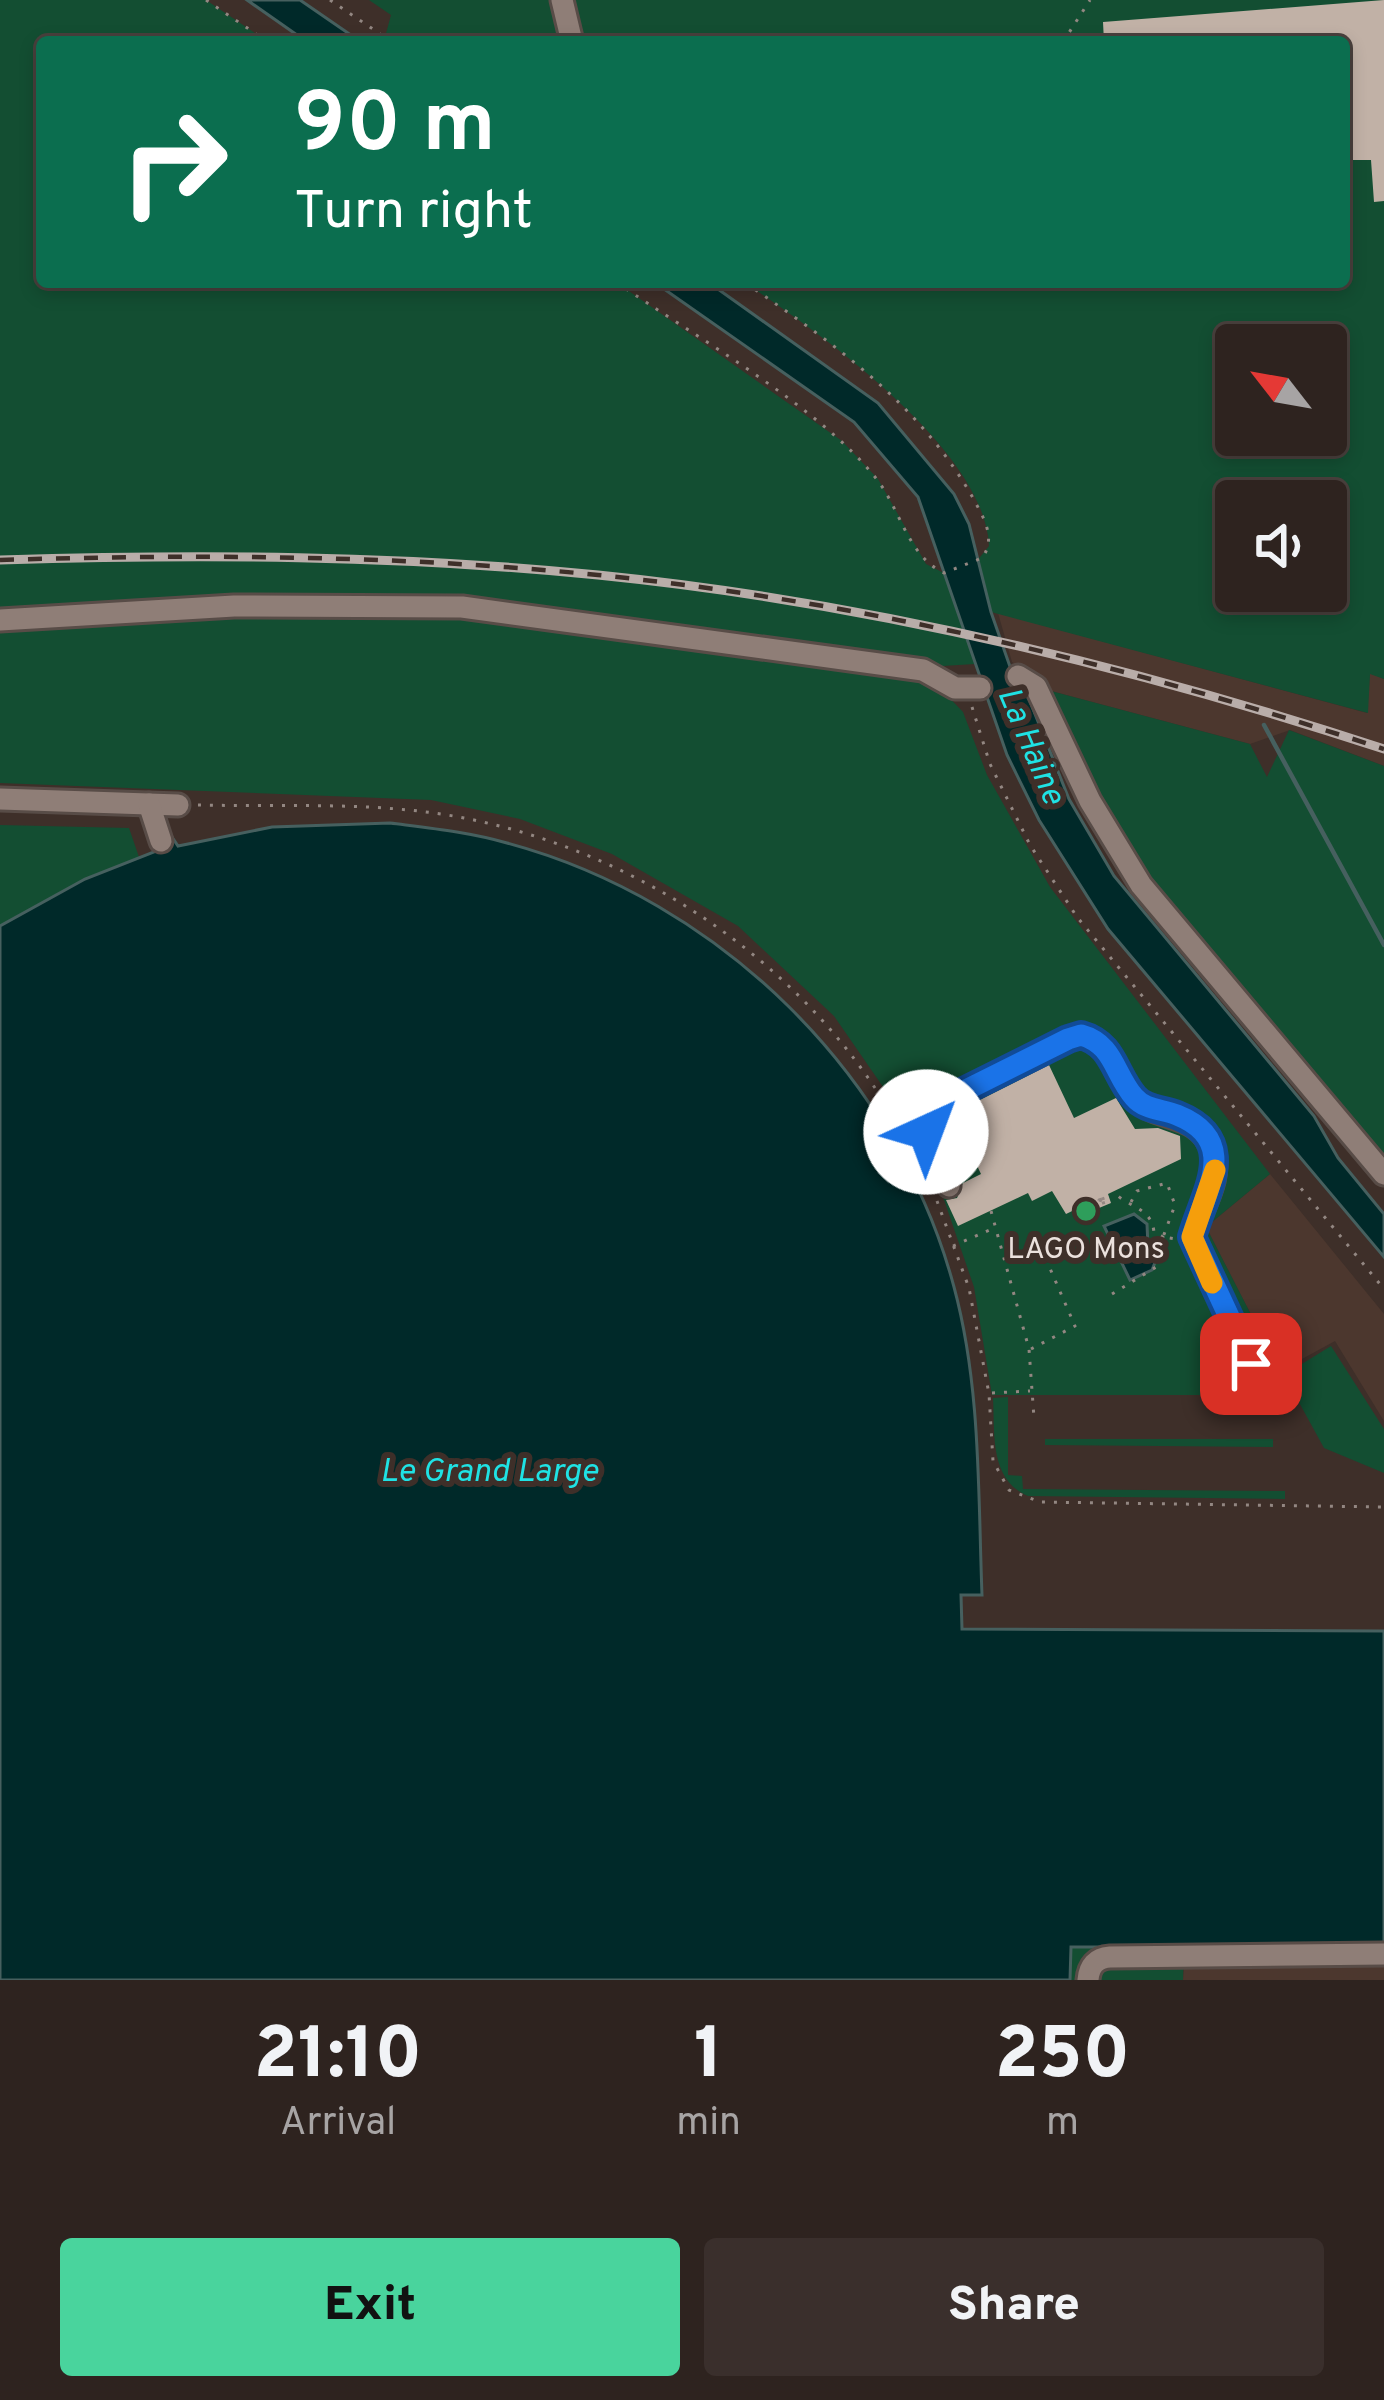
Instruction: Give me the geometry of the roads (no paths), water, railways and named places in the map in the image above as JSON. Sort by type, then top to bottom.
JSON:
[{"type":"street","points":[[562,0],[571,36]]},
{"type":"street","points":[[0,620],[234,606],[462,608],[923,670],[955,688],[980,688]]},
{"type":"street","points":[[1018,676],[1036,687],[1090,801],[1141,885],[1384,1174]]},
{"type":"street","points":[[0,799],[178,805]]},
{"type":"street","points":[[149,804],[161,841]]},
{"type":"street","points":[[943,1193],[926,1132],[926,1117],[934,1106],[1068,1039],[1094,1039],[1105,1046],[1133,1096],[1146,1107],[1186,1119],[1211,1145],[1215,1177],[1192,1237],[1251,1364]]},
{"type":"street","points":[[1088,1980],[1089,1970],[1103,1958],[1384,1954]]},
{"type":"water","points":[[247,0],[300,0],[352,36],[298,36]]},
{"type":"water","name":"La Haine","points":[[663,288],[716,288],[878,403],[954,494],[969,524],[991,612],[1016,684],[1027,694],[1069,799],[1114,876],[1314,1116],[1338,1158],[1384,1214],[1384,1257],[1108,929],[1039,820],[1007,755],[918,497],[854,422]]},
{"type":"water","name":"Le Grand Large","points":[[390,823],[507,843],[585,870],[658,906],[727,952],[789,1006],[843,1068],[890,1136],[927,1209],[963,1325],[977,1440],[982,1595],[961,1595],[962,1629],[1384,1631],[1384,1947],[1071,1947],[1070,1980],[0,1980],[0,926],[85,879],[154,852],[151,844],[172,837],[178,846],[272,827]]},
{"type":"water","points":[[1134,1214],[1147,1224],[1148,1247],[1156,1260],[1152,1270],[1130,1280],[1104,1226]]},
{"type":"waterway","points":[[1264,725],[1384,945]]},
{"type":"railway","points":[[0,560],[374,560],[523,568],[698,587],[996,641],[1191,690],[1384,749]]},
{"type":"place","name":"LAGO Mons","points":[[1086,1211]]}]
